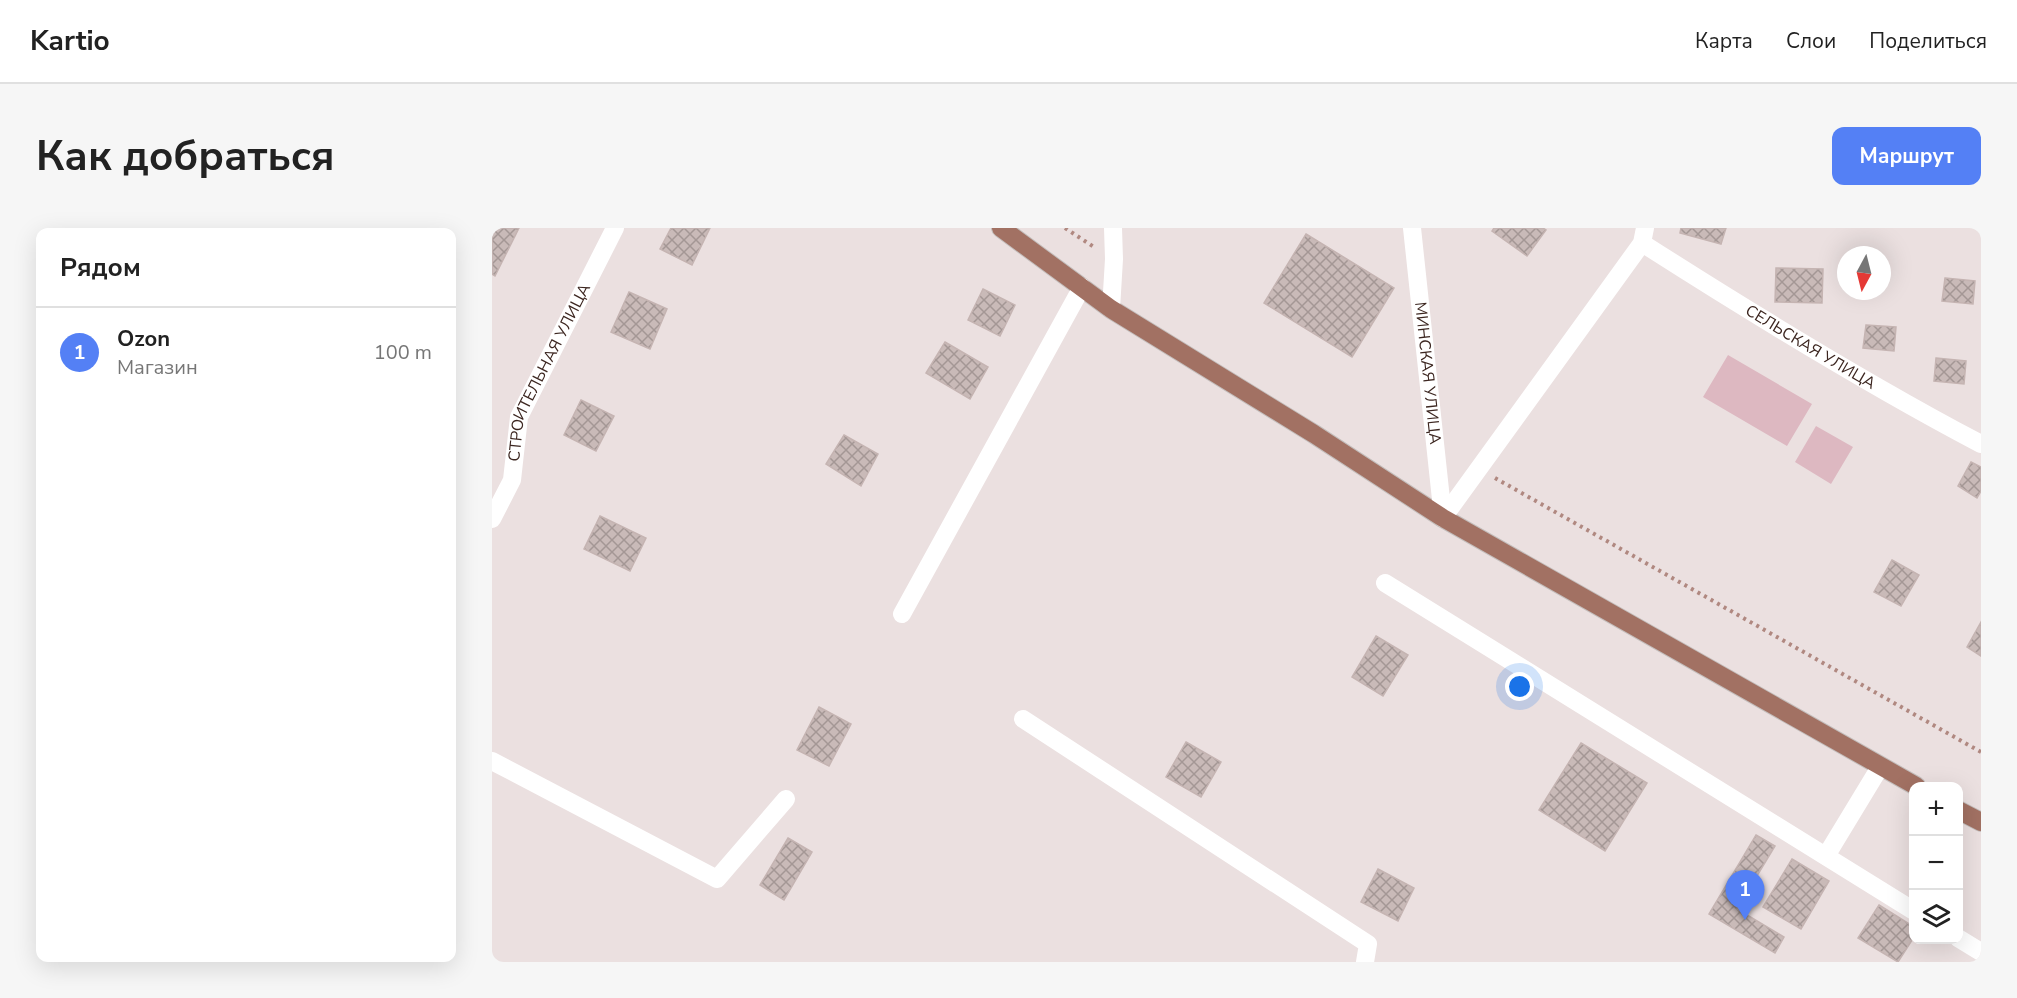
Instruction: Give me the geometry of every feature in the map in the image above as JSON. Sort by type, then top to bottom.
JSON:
[{"type":"main road","points":[[1001,228],[1111,309],[1314,434],[1443,518],[1909,782]]},
{"type":"main road","points":[[1963,812],[1981,822]]},
{"type":"street","name":"СТРОИТЕЛЬНАЯ УЛИЦА","points":[[492,519],[512,480],[519,417],[615,228]]},
{"type":"street","points":[[1111,309],[1113,228]]},
{"type":"street","name":"МИНСКАЯ УЛИЦА","points":[[1412,228],[1443,518]]},
{"type":"street","points":[[1443,518],[1644,235]]},
{"type":"street","name":"СЕЛЬСКАЯ УЛИЦА","points":[[1644,235],[1752,313],[1938,422],[1981,444]]},
{"type":"street","points":[[902,614],[1082,287]]},
{"type":"street","points":[[1385,583],[1909,908]]},
{"type":"street","points":[[1023,719],[1368,944],[1365,962]]},
{"type":"street","points":[[492,761],[717,879],[786,799]]},
{"type":"street","points":[[1826,856],[1880,767]]},
{"type":"street","points":[[1963,941],[1981,952]]},
{"type":"path","points":[[1065,228],[1114,259]]},
{"type":"path","points":[[1479,469],[1981,752]]},
{"type":"shaded area","points":[[1728,355],[1812,404],[1787,446],[1703,397]]},
{"type":"shaded area","points":[[1816,426],[1853,447],[1831,484],[1795,462]]},
{"type":"building","points":[[492,228],[519,228],[495,276],[492,274]]},
{"type":"building","points":[[671,228],[710,228],[692,265],[660,249]]},
{"type":"building","points":[[1494,228],[1543,228],[1546,230],[1527,256],[1492,231]]},
{"type":"building","points":[[1681,228],[1726,228],[1721,244],[1680,233]]},
{"type":"building","points":[[1306,234],[1394,288],[1352,357],[1264,303]]},
{"type":"building","points":[[1776,268],[1823,269],[1822,303],[1775,302]]},
{"type":"building","points":[[1945,278],[1975,281],[1973,304],[1942,301]]},
{"type":"building","points":[[983,289],[1015,305],[1000,336],[968,320]]},
{"type":"building","points":[[629,292],[667,309],[650,349],[611,332]]},
{"type":"building","points":[[1866,325],[1896,327],[1894,351],[1863,348]]},
{"type":"building","points":[[945,342],[988,367],[970,399],[926,373]]},
{"type":"building","points":[[1936,358],[1966,361],[1964,384],[1934,381]]},
{"type":"building","points":[[581,400],[614,416],[596,451],[564,435]]},
{"type":"building","points":[[844,435],[878,454],[861,486],[826,464]]},
{"type":"building","points":[[1971,462],[1981,467],[1981,491],[1977,498],[1958,486]]},
{"type":"building","points":[[600,516],[646,538],[630,571],[584,549]]},
{"type":"building","points":[[1892,560],[1919,575],[1901,606],[1874,592]]},
{"type":"building","points":[[1981,622],[1981,656],[1967,647]]},
{"type":"building","points":[[1376,636],[1408,655],[1383,696],[1352,677]]},
{"type":"building","points":[[819,707],[851,724],[829,766],[797,750]]},
{"type":"building","points":[[1186,742],[1221,762],[1201,797],[1166,777]]},
{"type":"building","points":[[1581,743],[1647,783],[1605,851],[1539,810]]},
{"type":"building","points":[[1756,835],[1775,846],[1737,909],[1784,937],[1775,953],[1709,914]]},
{"type":"building","points":[[788,838],[812,852],[784,900],[760,885]]},
{"type":"building","points":[[1792,859],[1829,881],[1801,929],[1763,907]]},
{"type":"building","points":[[1378,869],[1414,888],[1398,921],[1361,902]]},
{"type":"building","points":[[1879,905],[1909,924],[1910,944],[1898,962],[1858,938]]},
{"type":"place","name":"Ozon","points":[[1745,920]]}]
